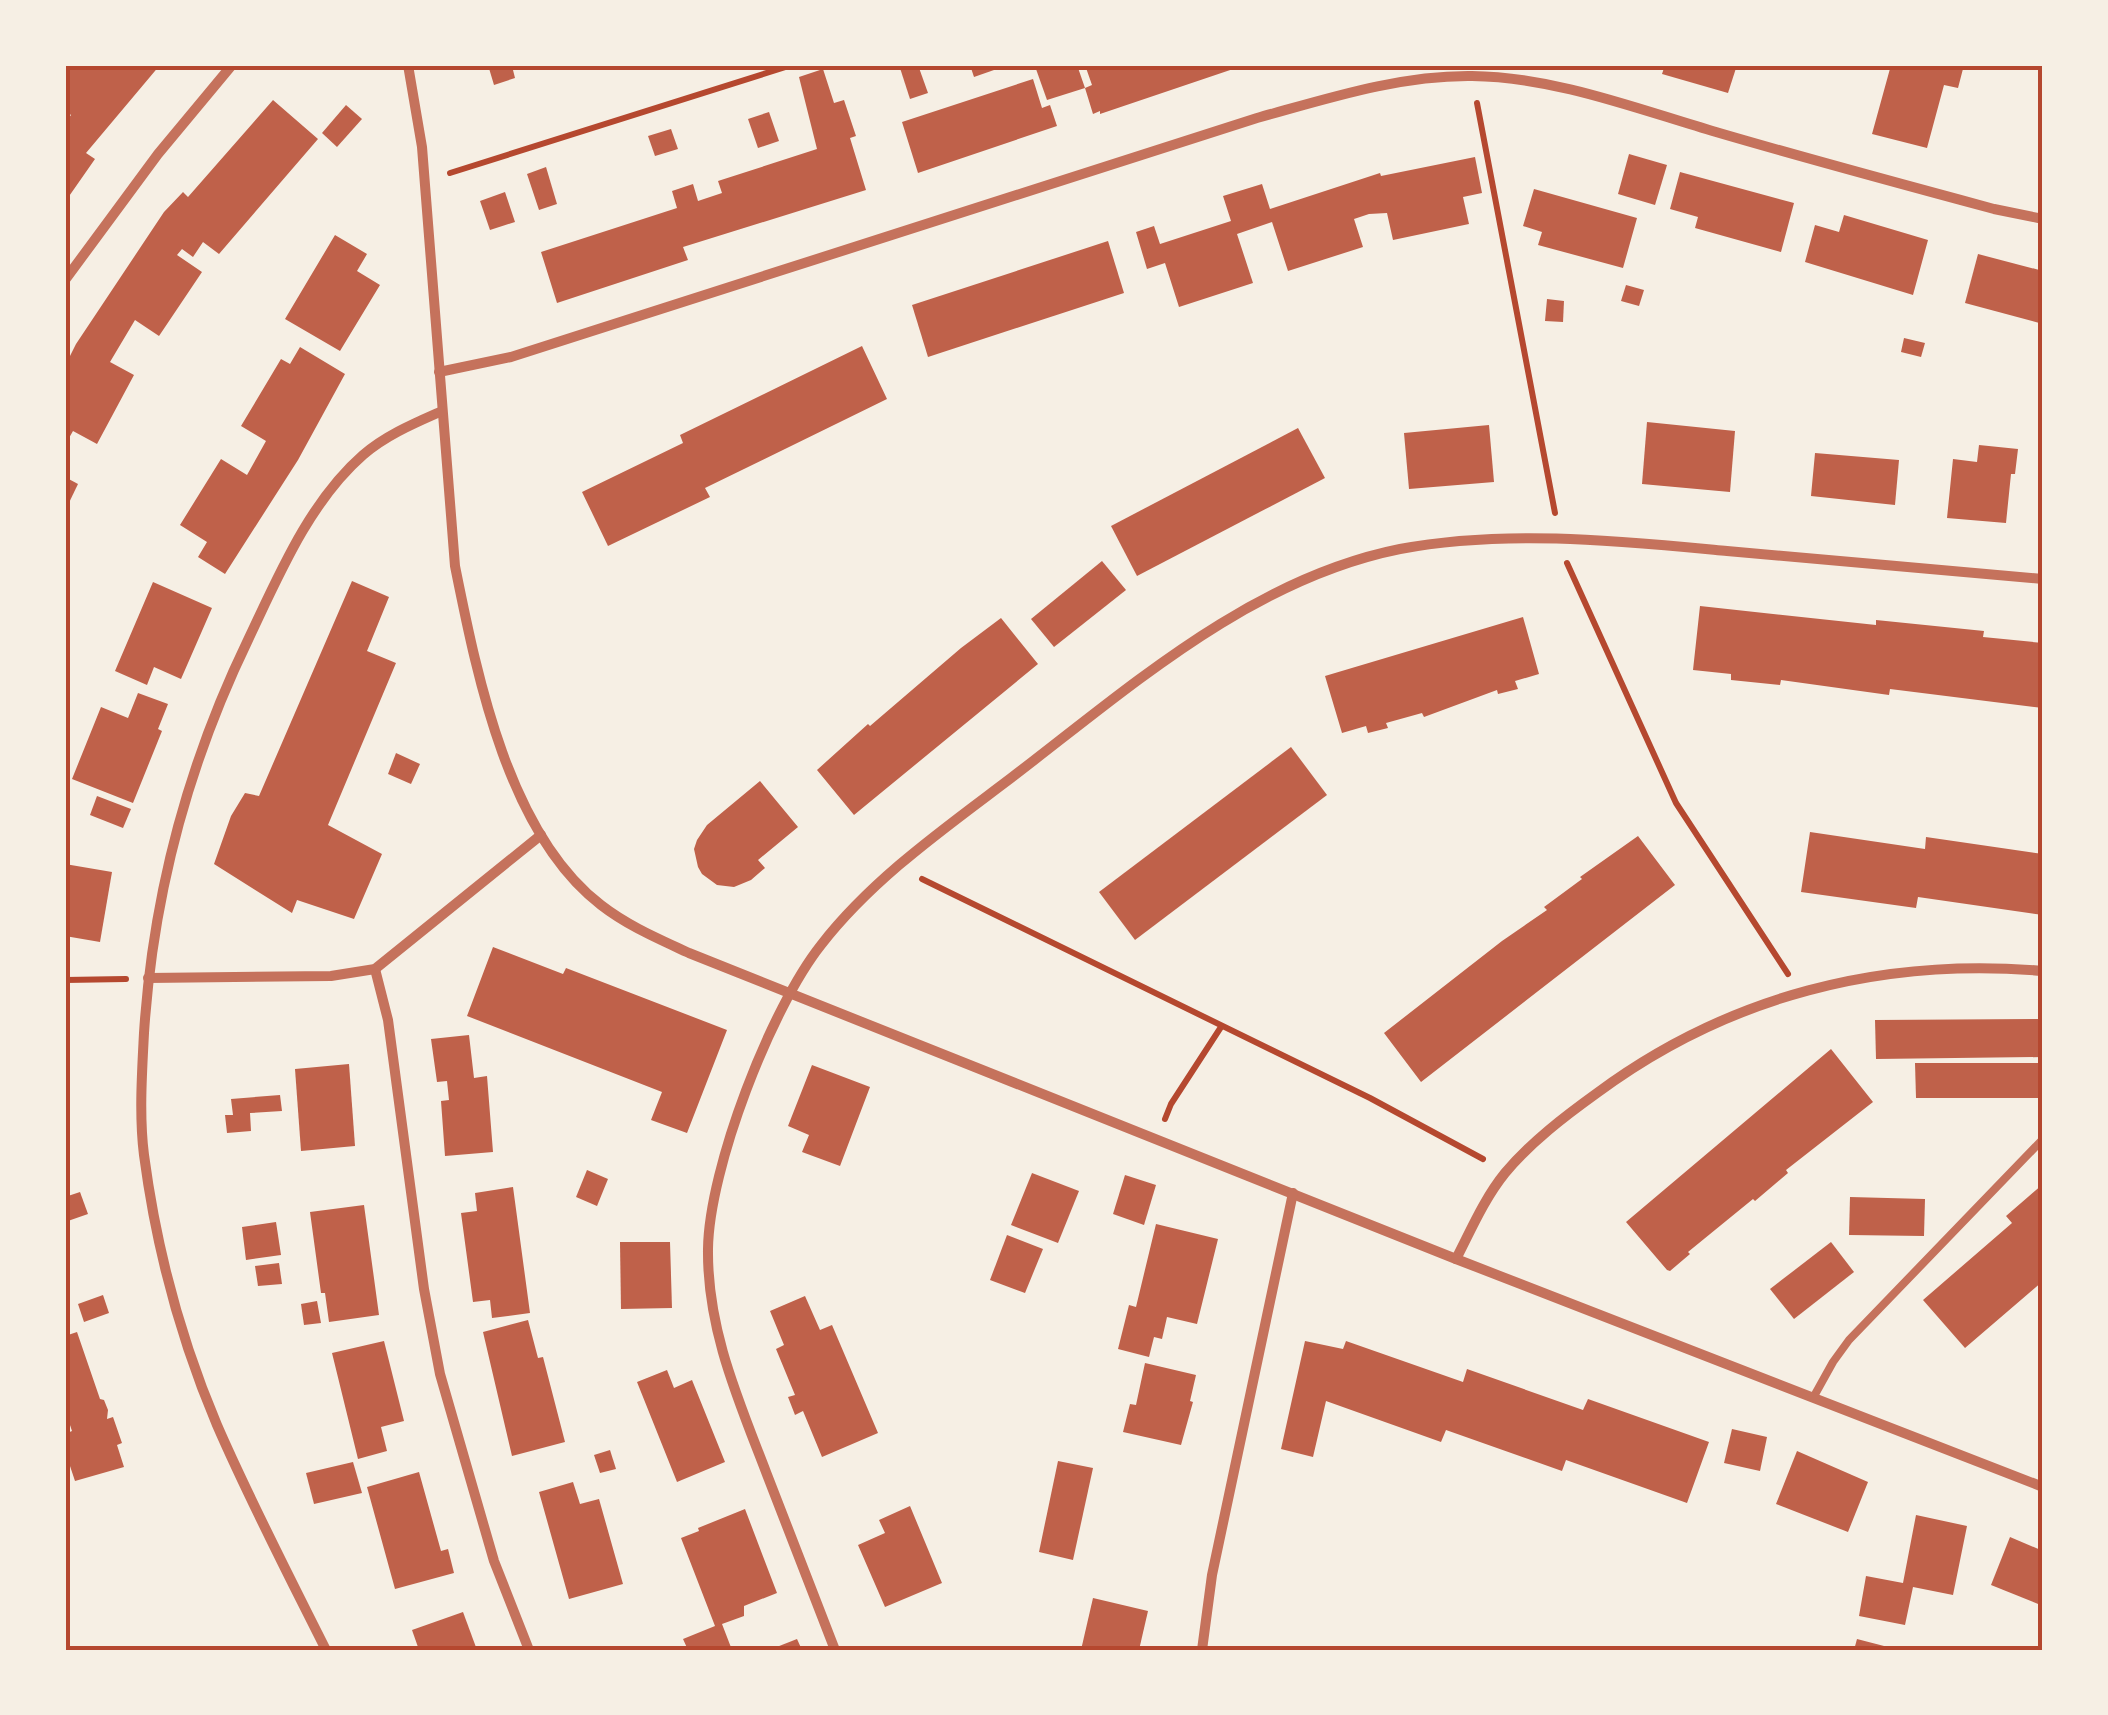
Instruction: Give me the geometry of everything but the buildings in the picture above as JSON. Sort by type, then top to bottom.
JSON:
[{"type":"street","points":[[65,280],[158,154],[232,65]]},
{"type":"street","points":[[408,65],[424,181],[455,566],[469,634],[515,782],[541,835],[570,875],[600,904],[689,953],[1456,1259],[2043,1487]]},
{"type":"street","points":[[439,372],[512,356],[1256,118],[1354,91],[1424,79],[1509,79],[1580,92],[1975,204],[2043,219]]},
{"type":"street","points":[[326,1650],[216,1422],[185,1336],[160,1243],[143,1151],[142,1060],[148,978],[172,838],[197,760],[236,666],[284,567],[326,496],[362,454],[398,430],[442,411]]},
{"type":"street","points":[[835,1650],[715,1330],[708,1287],[708,1240],[716,1194],[739,1114],[788,992],[821,944],[853,908],[898,868],[1133,685],[1225,622],[1283,588],[1348,562],[1401,549],[1462,542],[1557,540],[1658,544],[2043,580]]},
{"type":"street","points":[[148,978],[331,976],[375,969],[541,835]]},
{"type":"street","points":[[1456,1259],[1479,1212],[1506,1173],[1559,1120],[1616,1078],[1740,1010],[1800,991],[1873,976],[1944,968],[2043,971]]},
{"type":"street","points":[[375,969],[388,1020],[419,1255],[440,1374],[494,1561],[529,1650]]},
{"type":"street","points":[[1202,1650],[1212,1575],[1292,1193]]},
{"type":"lane","points":[[1814,1398],[1849,1340],[2043,1139]]},
{"type":"path","points":[[424,181],[792,65]]},
{"type":"path","points":[[1472,76],[1554,492],[1557,540],[1676,803],[1800,991]]},
{"type":"path","points":[[898,868],[1388,1107],[1506,1173]]},
{"type":"path","points":[[65,980],[148,978]]},
{"type":"path","points":[[1157,1139],[1171,1104],[1222,1027]]}]
